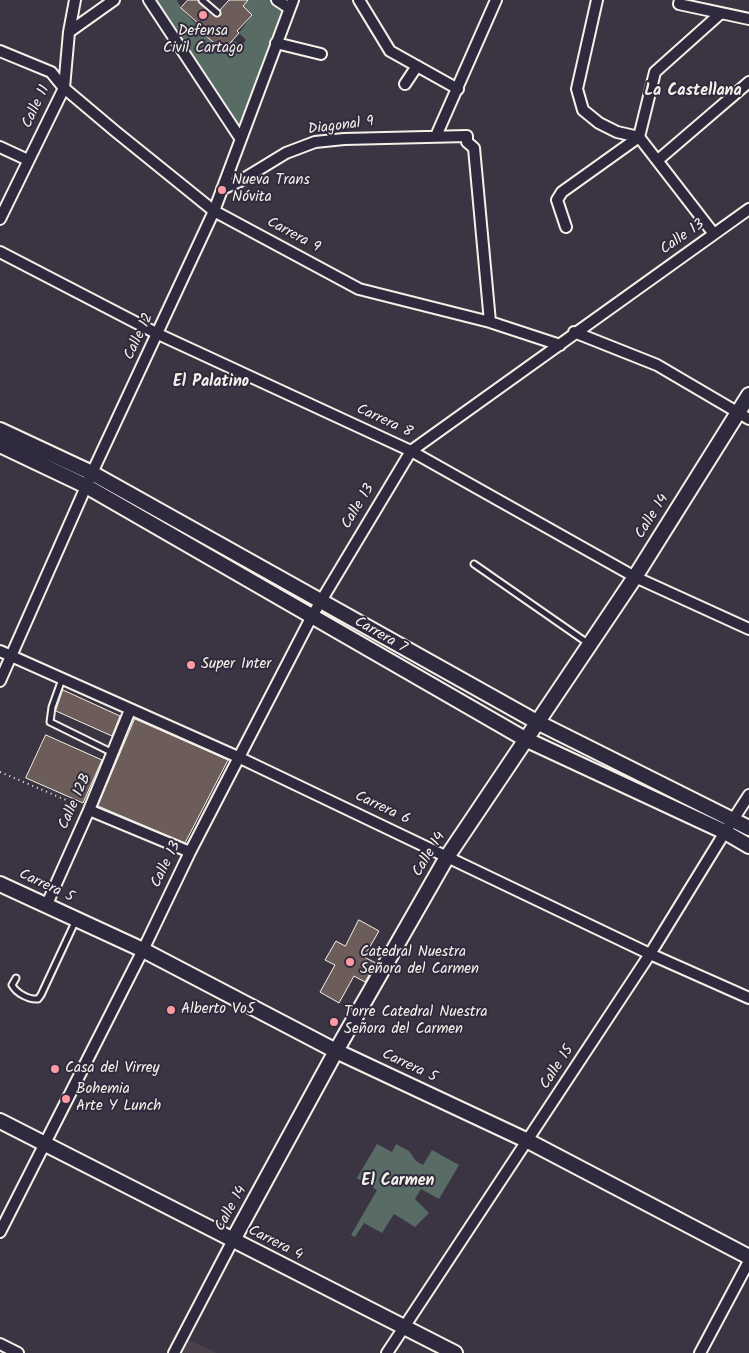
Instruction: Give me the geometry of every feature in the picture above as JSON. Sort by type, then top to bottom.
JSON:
[{"type":"main road","name":"Calle 14","points":[[233,1240],[336,1051],[447,857],[743,416],[749,395]]},
{"type":"main road","name":"Carrera 7","points":[[0,430],[320,601],[537,722],[749,828]]},
{"type":"main road","name":"Carrera 7","points":[[0,445],[89,479],[312,616],[525,739],[725,832],[749,846]]},
{"type":"main road","name":"Carrera 5","points":[[0,884],[47,904],[143,950],[336,1051],[528,1141],[749,1256]]},
{"type":"main road","name":"Carrera 4","points":[[0,1121],[455,1353]]},
{"type":"street","name":"Calle 11","points":[[0,219],[64,88],[75,0]]},
{"type":"street","points":[[70,32],[114,0]]},
{"type":"street","points":[[149,0],[240,138]]},
{"type":"street","points":[[278,0],[291,4]]},
{"type":"street","points":[[359,0],[390,51],[458,89]]},
{"type":"street","points":[[436,136],[496,0]]},
{"type":"street","points":[[597,0],[577,89],[583,110],[599,123],[617,132],[640,136],[714,234]]},
{"type":"street","points":[[680,0],[679,4],[749,19]]},
{"type":"street","name":"Calle 12","points":[[0,681],[89,479],[214,211],[291,4]]},
{"type":"street","points":[[566,227],[558,200],[562,192],[640,136],[655,72],[720,13]]},
{"type":"street","points":[[276,43],[321,54]]},
{"type":"street","name":"Carrera 9","points":[[0,51],[51,72],[64,88],[114,131],[214,211],[359,289],[490,322],[560,345]]},
{"type":"street","points":[[405,84],[417,66]]},
{"type":"street","points":[[658,160],[749,82]]},
{"type":"street","name":"Diagonal 9","points":[[222,189],[240,181],[286,153],[315,142],[344,138],[468,136],[467,142],[474,148],[490,322]]},
{"type":"street","points":[[0,147],[28,160]]},
{"type":"street","name":"Calle 13","points":[[44,1144],[143,950],[238,757],[312,616],[411,451],[560,345],[574,332],[749,209]]},
{"type":"street","name":"Carrera 8","points":[[0,252],[158,334],[411,451],[635,576],[749,629]]},
{"type":"street","points":[[574,332],[657,365],[743,416]]},
{"type":"street","name":"Carrera 6","points":[[0,652],[238,757],[650,954],[749,998]]},
{"type":"street","name":"Calle 12B","points":[[47,904],[113,754],[130,710]]},
{"type":"street","name":"Calle 15","points":[[386,1353],[650,954],[749,795]]},
{"type":"street","points":[[89,810],[190,852]]},
{"type":"street","points":[[0,1232],[44,1144]]},
{"type":"street","name":"Calle 14","points":[[174,1353],[233,1240]]},
{"type":"street","points":[[700,1353],[749,1261]]},
{"type":"street","points":[[0,1344],[18,1353]]},
{"type":"lane","points":[[202,0],[217,13]]},
{"type":"lane","points":[[474,564],[589,644]]},
{"type":"lane","points":[[62,678],[52,707],[50,722],[113,754]]},
{"type":"lane","points":[[16,978],[12,985],[15,990],[32,1000],[38,999],[42,995],[76,919]]},
{"type":"path","points":[[0,772],[89,810]]},
{"type":"shaded area","points":[[182,1337],[217,1353],[174,1353]]},
{"type":"green space","points":[[148,0],[177,0],[186,13],[204,30],[232,40],[241,46],[246,40],[239,33],[252,15],[246,9],[241,8],[248,0],[277,0],[289,8],[240,138]]},
{"type":"green space","points":[[377,1144],[392,1152],[396,1144],[409,1151],[416,1161],[423,1165],[432,1150],[459,1165],[439,1199],[421,1189],[415,1199],[429,1213],[415,1227],[394,1214],[382,1233],[364,1223],[355,1237],[351,1235],[377,1190],[357,1178]]},
{"type":"building","points":[[188,0],[198,0],[199,3],[217,17],[221,15],[220,10],[229,0],[248,0],[243,6],[252,15],[237,31],[239,33],[223,51],[205,35],[208,32],[181,8]]},
{"type":"building","points":[[63,690],[120,716],[112,736],[56,711]]},
{"type":"building","points":[[135,719],[228,760],[185,843],[98,806]]},
{"type":"building","points":[[46,735],[102,760],[83,803],[26,778]]},
{"type":"building","name":"Catedral Nuestra Señora del Carmen","points":[[359,920],[379,931],[364,957],[376,963],[365,982],[354,976],[339,1003],[320,992],[335,965],[325,960],[336,941],[345,946]]},
{"type":"place","name":"Defensa Civil Cartago","points":[[203,15]]},
{"type":"place","name":"Nueva Trans Nóvita","points":[[222,190]]},
{"type":"place","name":"Super Inter","points":[[191,665]]},
{"type":"place","name":"Catedral Nuestra Señora del Carmen","points":[[350,962]]},
{"type":"place","name":"Alberto Vo5","points":[[171,1010]]},
{"type":"place","name":"Torre Catedral Nuestra Señora del Carmen","points":[[334,1022]]},
{"type":"place","name":"Casa del Virrey","points":[[55,1069]]},
{"type":"place","name":"Bohemia Arte Y Lunch","points":[[66,1099]]},
{"type":"district","name":"La Castellana","points":[[693,92]]},
{"type":"district","name":"El Palatino","points":[[211,383]]},
{"type":"district","name":"El Carmen","points":[[398,1182]]}]
